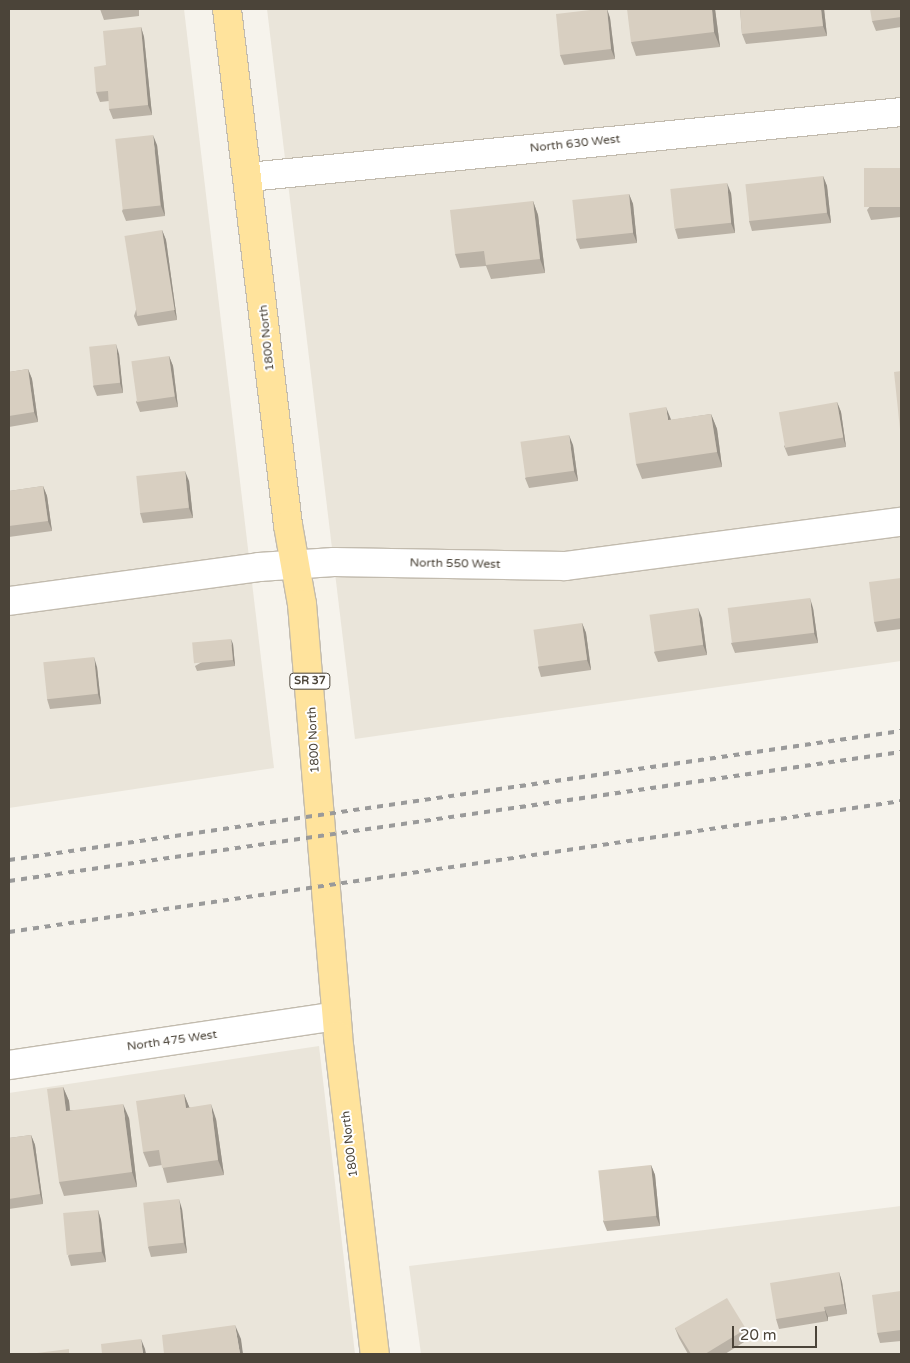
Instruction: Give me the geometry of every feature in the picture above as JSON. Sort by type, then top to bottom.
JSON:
[{"type":"main road","name":"1800 North","points":[[227,9],[249,177],[288,525],[296,564],[311,693],[323,886],[375,1354]]},
{"type":"street","name":"North 630 West","points":[[249,177],[901,112]]},
{"type":"street","name":"North 550 West","points":[[9,601],[296,564],[334,562],[565,566],[901,522]]},
{"type":"street","name":"North 475 West","points":[[9,1065],[336,1016]]},
{"type":"shaded area","points":[[9,9],[184,9],[274,768],[9,808]]},
{"type":"shaded area","points":[[267,9],[901,9],[901,661],[355,739]]},
{"type":"shaded area","points":[[319,1046],[355,1354],[9,1354],[9,1093]]},
{"type":"shaded area","points":[[901,1206],[901,1354],[421,1354],[409,1266]]},
{"type":"building","points":[[607,9],[611,49],[560,55],[556,14]]},
{"type":"building","points":[[627,9],[712,9],[714,32],[631,42]]},
{"type":"building","points":[[740,9],[821,9],[823,26],[742,34]]},
{"type":"building","points":[[870,9],[901,9],[901,17],[872,21]]},
{"type":"building","points":[[141,27],[148,105],[109,109],[108,91],[96,92],[94,67],[106,65],[103,31]]},
{"type":"building","points":[[153,135],[160,206],[123,210],[115,139]]},
{"type":"building","points":[[864,168],[901,168],[901,207],[864,207]]},
{"type":"building","points":[[823,176],[827,213],[749,221],[745,184]]},
{"type":"building","points":[[727,183],[731,223],[674,229],[670,189]]},
{"type":"building","points":[[629,194],[633,233],[576,239],[572,200]]},
{"type":"building","points":[[533,201],[540,259],[486,265],[484,251],[455,254],[450,210]]},
{"type":"building","points":[[162,230],[175,310],[137,316],[124,236]]},
{"type":"building","points":[[116,344],[120,383],[93,386],[89,347]]},
{"type":"building","points":[[169,356],[175,397],[137,402],[131,361]]},
{"type":"building","points":[[28,369],[34,412],[9,416],[9,372]]},
{"type":"building","points":[[901,371],[901,428],[900,429],[894,372]]},
{"type":"building","points":[[837,402],[843,437],[785,448],[779,412]]},
{"type":"building","points":[[666,407],[668,420],[711,414],[717,452],[636,464],[629,413]]},
{"type":"building","points":[[569,435],[574,471],[525,477],[520,442]]},
{"type":"building","points":[[185,471],[189,508],[140,513],[136,476]]},
{"type":"building","points":[[43,486],[48,521],[9,526],[9,491]]},
{"type":"building","points":[[901,578],[901,618],[874,622],[869,582]]},
{"type":"building","points":[[810,598],[814,633],[732,643],[728,608]]},
{"type":"building","points":[[698,608],[703,645],[655,651],[649,615]]},
{"type":"building","points":[[582,623],[587,660],[539,666],[533,630]]},
{"type":"building","points":[[231,639],[233,660],[194,663],[192,642]]},
{"type":"building","points":[[94,657],[98,694],[47,699],[43,662]]},
{"type":"building","points":[[63,1087],[66,1111],[123,1104],[132,1172],[59,1182],[47,1089]]},
{"type":"building","points":[[184,1094],[186,1108],[211,1104],[218,1160],[162,1168],[159,1150],[143,1152],[136,1101]]},
{"type":"building","points":[[31,1135],[40,1194],[9,1199],[9,1138]]},
{"type":"building","points":[[651,1165],[656,1216],[604,1221],[598,1171]]},
{"type":"building","points":[[179,1199],[184,1243],[148,1247],[143,1203]]},
{"type":"building","points":[[98,1210],[102,1252],[67,1255],[63,1213]]},
{"type":"building","points":[[839,1272],[844,1304],[824,1307],[825,1311],[776,1319],[770,1283]]},
{"type":"building","points":[[901,1291],[901,1330],[877,1333],[872,1295]]},
{"type":"building","points":[[727,1298],[746,1329],[705,1354],[691,1354],[675,1328]]},
{"type":"building","points":[[235,1325],[240,1354],[164,1354],[162,1335]]},
{"type":"building","points":[[141,1339],[143,1354],[102,1354],[101,1344]]},
{"type":"building","points":[[69,1349],[69,1354],[29,1354]]},
{"type":"railway","points":[[9,860],[901,731]]},
{"type":"railway","points":[[9,881],[901,752]]},
{"type":"railway","points":[[9,932],[901,801]]}]
